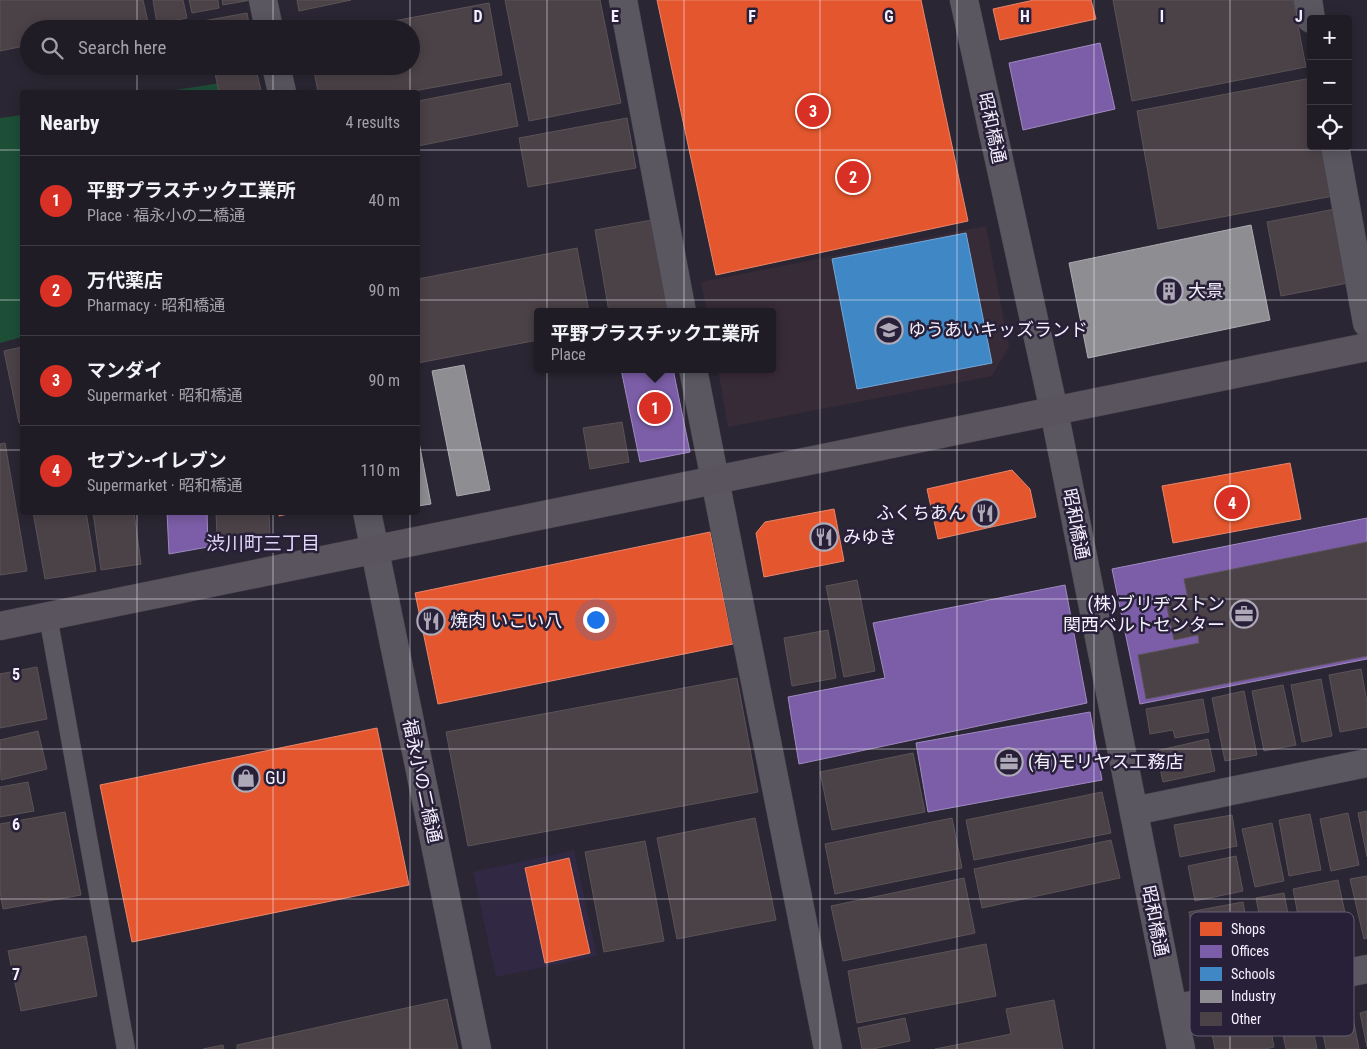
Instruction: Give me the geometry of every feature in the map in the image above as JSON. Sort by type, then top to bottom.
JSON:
[{"type":"street","points":[[263,0],[267,20]]},
{"type":"street","points":[[623,0],[681,308]]},
{"type":"street","name":"昭和橋通","points":[[964,0],[1054,411],[1181,1049]]},
{"type":"street","points":[[1308,0],[1310,15]]},
{"type":"street","points":[[278,75],[282,90]]},
{"type":"street","points":[[1336,150],[1367,322]]},
{"type":"street","points":[[0,626],[1367,347]]},
{"type":"street","points":[[694,373],[828,1049]]},
{"type":"street","name":"福永小の二橋通","points":[[368,515],[477,1049]]},
{"type":"street","points":[[1134,811],[1367,763]]},
{"type":"street","points":[[1354,972],[1367,969]]},
{"type":"street","points":[[1173,1009],[1190,1005]]},
{"type":"lane","points":[[48,616],[126,1049]]},
{"type":"shaded area","name":"ゆうあいキッズランド","points":[[986,226],[1009,347],[992,376],[728,427],[719,373],[776,373],[776,308],[706,308],[701,282]]},
{"type":"shaded area","points":[[574,850],[597,956],[496,977],[473,872]]},
{"type":"green space","points":[[247,79],[250,90],[175,90]]},
{"type":"green space","points":[[20,115],[20,338],[0,343],[0,118]]},
{"type":"building: Shops","points":[[657,0],[921,0],[968,221],[716,275]]},
{"type":"building: Shops","points":[[1034,0],[1091,0],[1096,19],[1000,40],[993,9]]},
{"type":"building: Shops","points":[[1290,463],[1301,519],[1173,543],[1162,486]]},
{"type":"building: Shops","points":[[1012,470],[1030,489],[1036,517],[938,539],[927,489]]},
{"type":"building: Shops","points":[[834,509],[844,561],[764,577],[756,533],[765,522]]},
{"type":"building: Shops","points":[[710,532],[733,644],[438,704],[415,593]]},
{"type":"building: Shops","points":[[377,728],[409,885],[132,942],[100,785]]},
{"type":"building: Shops","points":[[569,858],[590,953],[545,963],[525,868]]},
{"type":"building: Offices","points":[[1100,43],[1115,109],[1023,130],[1009,63]]},
{"type":"building: Offices","points":[[622,373],[674,373],[690,452],[640,462]]},
{"type":"building: Offices","points":[[167,515],[207,515],[208,547],[169,554]]},
{"type":"building: Offices","name":"(株)ブリヂストン 関西ベルトセンター","points":[[1367,518],[1367,659],[1140,704],[1112,569]]},
{"type":"building: Offices","points":[[1065,585],[1087,703],[799,764],[788,697],[885,678],[873,623]]},
{"type":"building: Offices","name":"(有)モリヤス工務店","points":[[1090,712],[1102,780],[928,812],[916,743]]},
{"type":"building: Schools","points":[[966,233],[992,363],[857,389],[832,259]]},
{"type":"building: Industry","name":"大景","points":[[1251,225],[1270,320],[1088,358],[1069,263]]},
{"type":"building: Industry","points":[[464,365],[490,490],[457,496],[432,371]]},
{"type":"building: Industry","points":[[420,447],[431,504],[420,506]]},
{"type":"building: Other","points":[[0,0],[143,0],[148,20],[20,20],[20,47],[0,51]]},
{"type":"building: Other","points":[[153,0],[183,0],[187,18],[156,20]]},
{"type":"building: Other","points":[[189,0],[218,0],[219,8],[192,13]]},
{"type":"building: Other","points":[[222,0],[251,0],[223,5]]},
{"type":"building: Other","points":[[297,0],[351,0],[299,11]]},
{"type":"building: Other","points":[[505,0],[600,0],[621,103],[529,121]]},
{"type":"building: Other","points":[[1113,0],[1293,0],[1306,67],[1132,101]]},
{"type":"building: Other","points":[[489,3],[502,75],[419,90],[318,90],[315,75],[420,75],[420,20],[399,20]]},
{"type":"building: Other","points":[[247,13],[248,20],[208,20]]},
{"type":"building: Other","points":[[215,75],[257,75],[261,90],[219,90]]},
{"type":"building: Other","points":[[1307,79],[1307,150],[1325,150],[1333,196],[1158,229],[1137,111]]},
{"type":"building: Other","points":[[510,83],[518,126],[420,146],[420,101]]},
{"type":"building: Other","points":[[627,118],[636,168],[528,187],[519,138]]},
{"type":"building: Other","points":[[1335,209],[1348,283],[1281,296],[1267,222]]},
{"type":"building: Other","points":[[652,220],[667,308],[608,308],[595,230]]},
{"type":"building: Other","points":[[577,248],[588,308],[534,308],[534,341],[420,363],[420,279]]},
{"type":"building: Other","points":[[20,347],[19,423],[4,351]]},
{"type":"building: Other","points":[[622,422],[629,462],[590,469],[583,428]]},
{"type":"building: Other","points":[[5,443],[27,571],[0,575],[0,444]]},
{"type":"building: Other","points":[[34,515],[87,515],[96,571],[45,579]]},
{"type":"building: Other","points":[[93,515],[134,515],[141,564],[101,570]]},
{"type":"building: Other","points":[[216,515],[269,515],[270,535],[217,537]]},
{"type":"building: Other","name":"(株)ブリヂストン 関西ベルトセンター","points":[[1367,542],[1367,656],[1146,699],[1138,655],[1199,643],[1198,635],[1174,640],[1166,603],[1188,599],[1184,579]]},
{"type":"building: Other","points":[[857,580],[875,671],[844,677],[826,586]]},
{"type":"building: Other","points":[[828,630],[836,678],[792,686],[784,638]]},
{"type":"building: Other","points":[[37,667],[47,719],[0,728],[0,674]]},
{"type":"building: Other","points":[[1361,669],[1367,702],[1367,727],[1340,732],[1329,675]]},
{"type":"building: Other","points":[[737,678],[758,792],[468,846],[446,732]]},
{"type":"building: Other","points":[[1321,679],[1332,736],[1302,742],[1291,685]]},
{"type":"building: Other","points":[[1283,685],[1296,745],[1264,751],[1252,691]]},
{"type":"building: Other","points":[[1244,691],[1257,755],[1225,761],[1212,698]]},
{"type":"building: Other","points":[[1203,699],[1209,732],[1175,738],[1173,730],[1150,734],[1146,709]]},
{"type":"building: Other","points":[[38,731],[47,769],[1,780],[0,740]]},
{"type":"building: Other","points":[[1208,739],[1215,771],[1163,782],[1156,751]]},
{"type":"building: Other","points":[[913,753],[925,812],[832,830],[820,772]]},
{"type":"building: Other","points":[[28,782],[34,811],[0,817],[0,787]]},
{"type":"building: Other","points":[[1102,792],[1111,833],[974,860],[966,820]]},
{"type":"building: Other","points":[[1367,811],[1367,857],[1358,813]]},
{"type":"building: Other","points":[[65,812],[81,895],[3,909],[0,892],[0,824]]},
{"type":"building: Other","points":[[1348,813],[1359,865],[1331,871],[1320,819]]},
{"type":"building: Other","points":[[1310,814],[1321,870],[1289,876],[1279,820]]},
{"type":"building: Other","points":[[1232,815],[1237,846],[1180,857],[1174,825]]},
{"type":"building: Other","points":[[755,818],[776,920],[677,939],[657,838]]},
{"type":"building: Other","points":[[952,818],[962,868],[835,894],[825,844]]},
{"type":"building: Other","points":[[1272,823],[1284,881],[1255,887],[1242,829]]},
{"type":"building: Other","points":[[1111,840],[1120,878],[982,908],[974,869]]},
{"type":"building: Other","points":[[645,841],[664,941],[604,952],[585,852]]},
{"type":"building: Other","points":[[1236,856],[1243,891],[1195,901],[1188,866]]},
{"type":"building: Other","points":[[1367,876],[1367,938],[1364,939],[1350,879]]},
{"type":"building: Other","points":[[964,878],[975,933],[843,961],[831,906]]},
{"type":"building: Other","points":[[1338,880],[1345,912],[1297,912],[1293,889]]},
{"type":"building: Other","points":[[1284,893],[1288,912],[1259,912],[1256,898]]},
{"type":"building: Other","points":[[1243,902],[1245,912],[1190,912],[1190,918],[1189,912]]},
{"type":"building: Other","points":[[86,936],[97,996],[21,1011],[8,951]]},
{"type":"building: Other","points":[[986,944],[996,996],[857,1023],[848,971]]},
{"type":"building: Other","points":[[447,999],[458,1049],[237,1049],[237,1045]]},
{"type":"building: Other","points":[[1054,1000],[1063,1049],[935,1049],[1011,1034],[1006,1009]]},
{"type":"building: Other","points":[[1367,1011],[1367,1047],[1360,1013]]},
{"type":"building: Other","points":[[905,1018],[910,1041],[873,1049],[862,1049],[858,1028]]},
{"type":"building: Other","points":[[1354,1023],[1359,1049],[1326,1049],[1323,1036],[1354,1036]]},
{"type":"building: Other","points":[[1212,1036],[1272,1036],[1274,1047],[1266,1049],[1215,1049]]},
{"type":"building: Other","points":[[1283,1036],[1314,1036],[1317,1049],[1286,1049]]},
{"type":"building: Other","points":[[223,1045],[224,1049],[203,1049]]},
{"type":"place","name":"マンダイ","points":[[813,111]]},
{"type":"place","name":"万代薬店","points":[[853,177]]},
{"type":"place","name":"大景","points":[[1169,291]]},
{"type":"place","name":"ゆうあいキッズランド","points":[[889,330]]},
{"type":"place","name":"平野プラスチック工業所","points":[[655,408]]},
{"type":"place","name":"セブン-イレブン","points":[[1232,503]]},
{"type":"place","name":"ふくちあん","points":[[985,513]]},
{"type":"place","name":"みゆき","points":[[824,537]]},
{"type":"place","name":"(株)ブリヂストン 関西ベルトセンター","points":[[1244,614]]},
{"type":"place","name":"焼肉 いこい八","points":[[431,621]]},
{"type":"place","name":"(有)モリヤス工務店","points":[[1009,762]]},
{"type":"place","name":"GU","points":[[246,778]]},
{"type":"district","name":"渋川町三丁目","points":[[263,543]]}]
